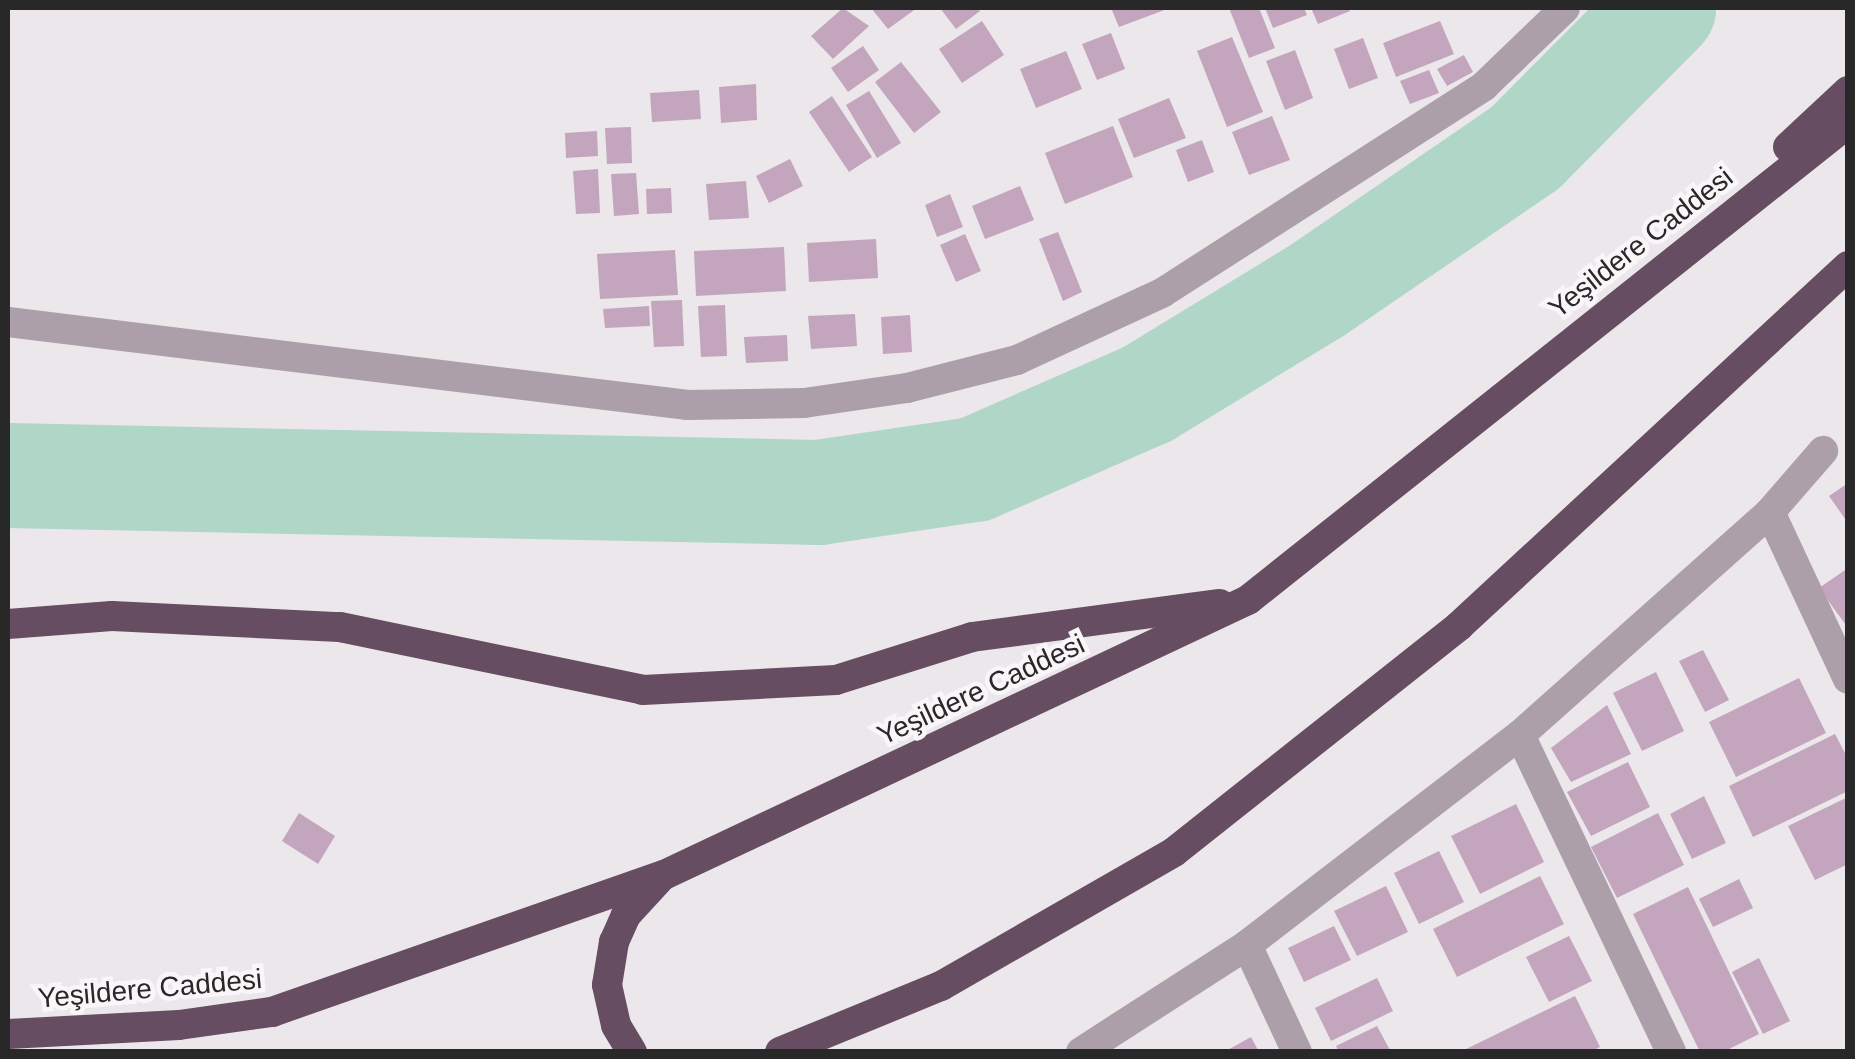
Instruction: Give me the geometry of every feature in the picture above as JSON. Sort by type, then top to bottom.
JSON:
[{"type":"highway","points":[[1668,261],[1848,91]]},
{"type":"highway","name":"Yeşildere Caddesi","points":[[8,1034],[180,1026],[272,1012],[664,875],[1248,600],[1668,261],[1848,123]]},
{"type":"highway","points":[[780,1052],[941,986],[1174,852],[1459,626],[1846,268]]},
{"type":"highway","points":[[8,624],[112,616],[340,628],[643,690],[836,680],[972,637],[1248,600]]},
{"type":"highway","points":[[632,1052],[616,1024],[607,985],[614,942],[626,915],[664,875]]},
{"type":"street","points":[[8,322],[688,405],[804,403],[907,388],[1017,360],[1162,293],[1484,86],[1566,8]]},
{"type":"street","points":[[1081,1052],[1247,945],[1520,735],[1770,512],[1823,451]]},
{"type":"street","points":[[1770,512],[1848,679]]},
{"type":"street","points":[[1520,735],[1671,1052]]},
{"type":"street","points":[[1247,945],[1296,1052]]},
{"type":"building","points":[[843,8],[869,26],[833,59],[811,36]]},
{"type":"building","points":[[871,8],[917,8],[888,29]]},
{"type":"building","points":[[940,8],[978,8],[980,11],[956,29]]},
{"type":"building","points":[[1111,8],[1170,8],[1119,27]]},
{"type":"building","points":[[1229,8],[1259,8],[1275,48],[1249,58]]},
{"type":"building","points":[[1265,8],[1304,8],[1307,15],[1273,28]]},
{"type":"building","points":[[1311,8],[1348,8],[1350,11],[1318,24]]},
{"type":"building","points":[[982,21],[1004,55],[962,83],[939,49]]},
{"type":"building","points":[[1440,21],[1454,54],[1396,77],[1383,43]]},
{"type":"building","points":[[1111,33],[1125,69],[1097,80],[1082,44]]},
{"type":"building","points":[[1232,37],[1263,112],[1227,127],[1197,51]]},
{"type":"building","points":[[1363,38],[1378,78],[1349,89],[1334,49]]},
{"type":"building","points":[[863,46],[879,70],[848,92],[831,68]]},
{"type":"building","points":[[1295,50],[1313,98],[1285,110],[1266,61]]},
{"type":"building","points":[[1066,51],[1082,89],[1036,108],[1020,69]]},
{"type":"building","points":[[1464,55],[1473,72],[1447,86],[1437,69]]},
{"type":"building","points":[[901,62],[941,112],[914,133],[875,82]]},
{"type":"building","points":[[1429,70],[1439,93],[1410,104],[1400,81]]},
{"type":"building","points":[[756,84],[757,120],[721,123],[719,87]]},
{"type":"building","points":[[699,90],[701,119],[652,122],[650,93]]},
{"type":"building","points":[[869,91],[901,143],[877,158],[846,105]]},
{"type":"building","points":[[832,96],[872,157],[849,172],[809,112]]},
{"type":"building","points":[[1169,98],[1186,138],[1134,158],[1118,119]]},
{"type":"building","points":[[1272,116],[1290,160],[1249,175],[1232,132]]},
{"type":"building","points":[[1113,126],[1133,177],[1065,204],[1045,153]]},
{"type":"building","points":[[631,127],[632,163],[607,164],[605,128]]},
{"type":"building","points":[[597,131],[598,156],[566,158],[565,133]]},
{"type":"building","points":[[1202,140],[1214,172],[1188,182],[1176,150]]},
{"type":"building","points":[[790,159],[803,186],[769,203],[756,176]]},
{"type":"building","points":[[598,169],[600,213],[576,214],[573,171]]},
{"type":"building","points":[[636,173],[639,214],[614,216],[611,174]]},
{"type":"building","points":[[746,181],[749,218],[709,220],[706,184]]},
{"type":"building","points":[[1020,186],[1034,220],[985,239],[972,206]]},
{"type":"building","points":[[671,188],[672,213],[647,214],[646,189]]},
{"type":"building","points":[[950,194],[963,227],[937,237],[925,205]]},
{"type":"building","points":[[1058,232],[1082,292],[1063,301],[1039,239]]},
{"type":"building","points":[[965,234],[981,271],[956,282],[940,245]]},
{"type":"building","points":[[876,239],[878,278],[809,282],[807,243]]},
{"type":"building","points":[[784,247],[786,291],[696,296],[694,251]]},
{"type":"building","points":[[675,250],[678,295],[600,299],[597,254]]},
{"type":"building","points":[[682,300],[684,346],[654,347],[651,301]]},
{"type":"building","points":[[725,305],[727,356],[701,357],[698,306]]},
{"type":"building","points":[[649,306],[650,326],[605,328],[603,309]]},
{"type":"building","points":[[855,314],[857,346],[811,349],[808,316]]},
{"type":"building","points":[[910,315],[912,352],[883,354],[881,317]]},
{"type":"building","points":[[787,335],[788,361],[746,363],[744,337]]},
{"type":"building","points":[[1848,483],[1848,523],[1829,496]]},
{"type":"building","points":[[1848,568],[1848,628],[1819,588]]},
{"type":"building","points":[[1703,650],[1729,700],[1705,712],[1679,661]]},
{"type":"building","points":[[1656,672],[1684,731],[1642,751],[1613,693]]},
{"type":"building","points":[[1799,678],[1826,733],[1736,777],[1709,722]]},
{"type":"building","points":[[1607,705],[1631,754],[1571,782],[1551,748]]},
{"type":"building","points":[[1835,734],[1848,759],[1848,791],[1753,837],[1729,786]]},
{"type":"building","points":[[1628,762],[1650,807],[1591,836],[1567,792]]},
{"type":"building","points":[[1704,796],[1726,843],[1692,859],[1670,814]]},
{"type":"building","points":[[1848,797],[1848,864],[1815,880],[1788,826]]},
{"type":"building","points":[[1516,804],[1544,862],[1480,894],[1451,836]]},
{"type":"building","points":[[299,813],[335,836],[318,864],[282,841]]},
{"type":"building","points":[[1658,813],[1684,865],[1617,898],[1591,847]]},
{"type":"building","points":[[1439,851],[1464,902],[1419,924],[1394,873]]},
{"type":"building","points":[[1540,876],[1564,924],[1457,977],[1433,929]]},
{"type":"building","points":[[1739,879],[1753,908],[1713,927],[1699,899]]},
{"type":"building","points":[[1386,886],[1408,932],[1357,956],[1334,911]]},
{"type":"building","points":[[1688,887],[1759,1034],[1723,1052],[1700,1052],[1633,914]]},
{"type":"building","points":[[1334,926],[1351,960],[1304,982],[1288,948]]},
{"type":"building","points":[[1569,936],[1592,981],[1549,1002],[1526,957]]},
{"type":"building","points":[[1759,958],[1790,1021],[1763,1034],[1732,972]]},
{"type":"building","points":[[1377,978],[1393,1011],[1331,1041],[1315,1008]]},
{"type":"building","points":[[1575,996],[1600,1047],[1590,1052],[1460,1052]]},
{"type":"building","points":[[1377,1026],[1391,1052],[1339,1052],[1336,1046]]},
{"type":"building","points":[[1251,1037],[1259,1052],[1224,1052]]},
{"type":"waterway","points":[[8,475],[818,492],[974,469],[1146,394],[1315,291],[1525,147],[1663,8]]}]
